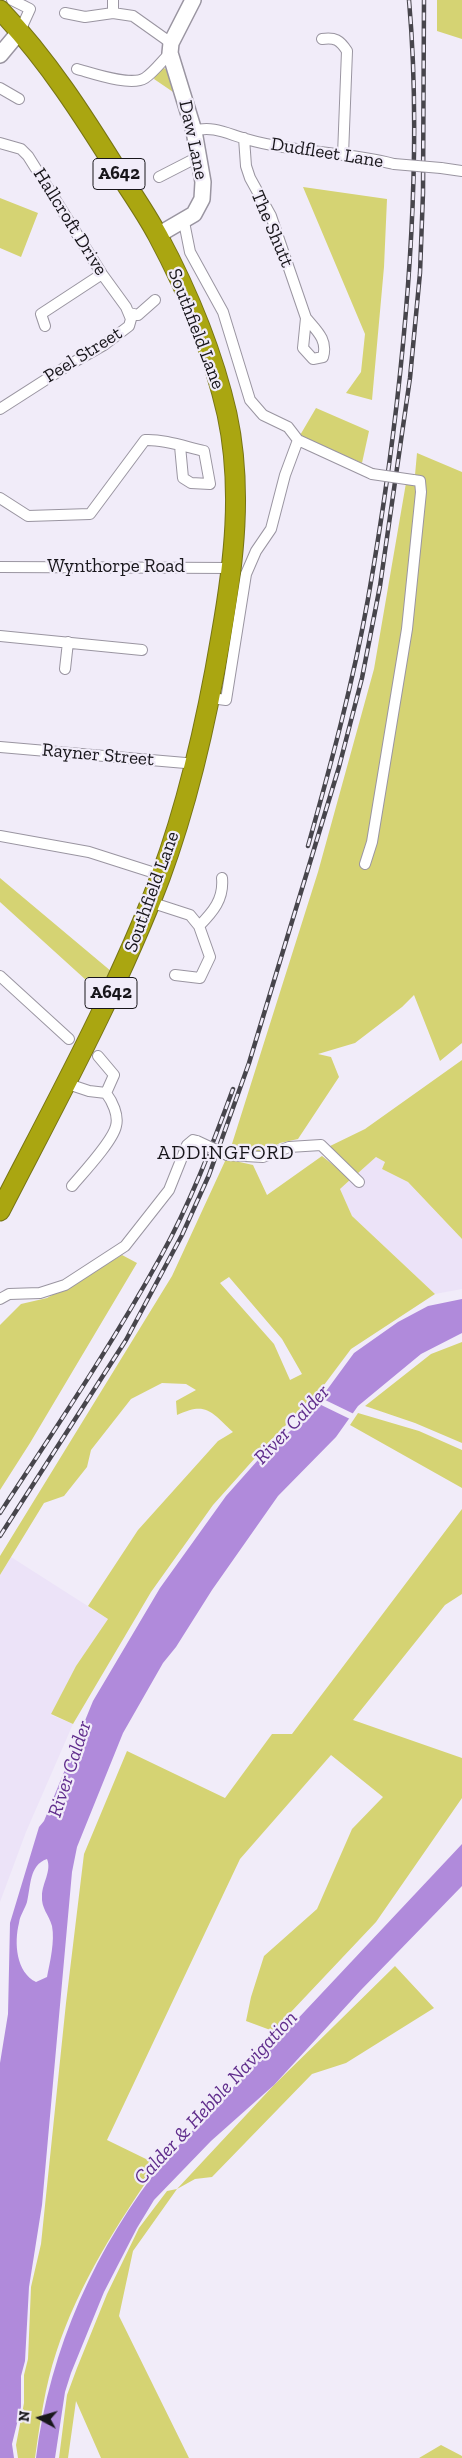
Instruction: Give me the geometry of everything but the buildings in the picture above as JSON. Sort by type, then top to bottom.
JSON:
[{"type":"highway","name":"A642","points":[[0,10],[20,31]]},
{"type":"highway","name":"Southfield Lane","points":[[0,1211],[123,968],[161,875],[196,764],[211,698],[232,568],[235,533],[234,462],[227,416],[216,372],[200,328],[158,235],[78,108],[20,31]]},
{"type":"street","points":[[0,55],[20,31],[30,9],[12,0]]},
{"type":"street","points":[[113,0],[113,13]]},
{"type":"street","points":[[77,69],[127,81],[144,79],[170,48],[193,0]]},
{"type":"street","points":[[65,14],[86,17],[113,13],[133,16],[170,48]]},
{"type":"street","points":[[322,39],[332,38],[341,42],[347,51],[343,155]]},
{"type":"street","name":"Daw Lane","points":[[158,235],[184,222],[194,214],[202,199],[203,182],[194,131],[170,48]]},
{"type":"street","points":[[0,88],[19,99]]},
{"type":"street","name":"Dudfleet Lane","points":[[194,131],[200,129],[226,131],[271,146],[343,155],[394,164],[462,171]]},
{"type":"street","name":"The Shutt","points":[[244,138],[246,166],[250,178],[270,216],[306,318]]},
{"type":"street","name":"Hallcroft Drive","points":[[0,143],[20,149],[28,156],[102,274],[130,313]]},
{"type":"street","points":[[159,177],[198,157]]},
{"type":"street","name":"Southfield Lane","points":[[184,222],[190,252],[226,321],[250,400],[263,415],[288,427],[298,440],[372,474],[420,481],[421,492],[407,629],[373,832],[365,864]]},
{"type":"street","points":[[45,326],[41,314],[102,274]]},
{"type":"street","name":"Peel Street","points":[[0,409],[66,366],[104,345],[129,326],[130,313],[138,315],[155,300]]},
{"type":"street","points":[[0,498],[28,516],[90,514],[145,440],[180,446]]},
{"type":"street","points":[[211,698],[226,700],[246,574],[256,551],[271,529],[285,475],[298,440]]},
{"type":"street","name":"Wynthorpe Road","points":[[0,567],[232,568]]},
{"type":"street","points":[[0,636],[137,647]]},
{"type":"street","points":[[65,669],[68,642]]},
{"type":"street","name":"Rayner Street","points":[[0,747],[196,764]]},
{"type":"street","points":[[0,836],[90,852],[161,875]]},
{"type":"street","points":[[199,926],[217,907],[223,888],[222,878]]},
{"type":"street","points":[[150,902],[190,915],[199,926],[210,957],[200,978],[175,975]]},
{"type":"street","points":[[0,976],[69,1039]]},
{"type":"street","points":[[98,1056],[114,1075],[106,1093]]},
{"type":"street","points":[[65,1083],[89,1092],[106,1093],[113,1102],[116,1125],[103,1147],[72,1186]]},
{"type":"street","points":[[0,1298],[9,1294],[40,1293],[65,1285],[125,1246],[169,1190],[187,1145],[193,1140],[227,1154],[263,1156],[289,1146],[321,1145],[359,1182]]},
{"type":"shaded area","points":[[437,0],[462,0],[462,39],[437,31]]},
{"type":"shaded area","points":[[164,68],[168,71],[176,94],[154,79],[156,72]]},
{"type":"shaded area","points":[[303,187],[387,199],[384,267],[372,400],[346,393],[361,372],[365,334]]},
{"type":"shaded area","points":[[0,198],[38,213],[21,257],[0,248]]},
{"type":"shaded area","points":[[316,408],[369,431],[362,463],[299,437]]},
{"type":"shaded area","points":[[417,453],[462,472],[462,1043],[440,1061],[414,995],[402,1007],[355,1043],[318,1054],[331,1057],[339,1077],[298,1139],[280,1143],[262,1153],[231,1147],[318,872],[374,669],[406,483],[415,475]]},
{"type":"shaded area","points":[[0,878],[118,977],[108,1000],[0,902]]},
{"type":"shaded area","points":[[462,1060],[462,1239],[408,1182],[382,1169],[385,1162],[376,1157],[357,1174],[328,1147],[365,1129]]},
{"type":"shaded area","points":[[322,1156],[351,1179],[340,1189],[352,1216],[435,1294],[351,1349],[318,1393],[272,1439],[213,1505],[151,1592],[73,1724],[51,1714],[76,1666],[108,1619],[88,1606],[138,1530],[218,1441],[233,1432],[214,1414],[202,1409],[195,1409],[177,1415],[176,1401],[196,1390],[186,1384],[162,1383],[131,1399],[91,1450],[87,1467],[64,1496],[44,1503],[0,1575],[0,1556],[172,1276],[226,1159],[253,1165],[267,1195]],"holes":[[[229,1277],[282,1339],[302,1374],[290,1380],[274,1344],[220,1283]]]},
{"type":"shaded area","points":[[376,1157],[385,1162],[382,1169],[408,1182],[462,1239],[462,1289],[435,1294],[352,1216],[340,1189]]},
{"type":"shaded area","points":[[122,1255],[137,1263],[0,1490],[0,1325],[21,1304],[47,1298]]},
{"type":"shaded area","points":[[462,1342],[462,1443],[415,1423],[365,1406],[431,1354]]},
{"type":"shaded area","points":[[358,1413],[419,1431],[462,1450],[462,1488],[350,1425]]},
{"type":"shaded area","points":[[462,1509],[462,1594],[445,1605],[353,1720],[462,1758],[462,1798],[376,1922],[273,2031],[246,2021],[251,1997],[264,1956],[317,1909],[352,1829],[383,1797],[331,1755],[240,1859],[107,2140],[146,2159],[159,2163],[114,2231],[88,2278],[65,2327],[49,2378],[35,2458],[18,2458],[16,2445],[24,2403],[24,2375],[28,2359],[31,2287],[41,2244],[66,2003],[84,1854],[127,1751],[225,1798],[272,1734],[292,1734]]},
{"type":"shaded area","points":[[11,1557],[108,1619],[76,1666],[51,1715],[73,1724],[26,1832],[0,1902],[0,1575]]},
{"type":"shaded area","points":[[395,1966],[434,2008],[346,2063],[312,2074],[212,2177],[195,2179],[177,2189],[274,2085]]},
{"type":"shaded area","points":[[177,2189],[133,2251],[119,2316],[189,2458],[101,2458],[76,2401],[68,2458],[59,2458],[67,2395],[107,2294],[139,2228],[167,2191]]},
{"type":"shaded area","points":[[441,2445],[462,2456],[462,2458],[419,2458]]},
{"type":"water","name":"River Calder","points":[[462,1299],[462,1333],[421,1354],[358,1406],[336,1437],[278,1496],[212,1590],[176,1647],[163,1663],[123,1733],[77,1847],[72,1872],[42,2205],[29,2287],[25,2361],[21,2376],[21,2407],[12,2444],[14,2458],[0,2458],[0,2063],[8,2014],[10,1923],[39,1827],[44,1821],[93,1701],[160,1588],[226,1496],[258,1460],[310,1413],[354,1353],[398,1322],[428,1306]],"holes":[[[47,1859],[48,1864],[42,1900],[52,1926],[53,1945],[47,1977],[36,1982],[24,1971],[18,1956],[17,1931],[20,1917],[27,1902],[34,1871],[41,1862]]]},
{"type":"water","points":[[462,1844],[462,1886],[361,1990],[274,2085],[211,2141],[154,2200],[137,2228],[104,2292],[71,2373],[65,2392],[55,2458],[36,2458],[52,2377],[65,2338],[80,2300],[98,2263],[140,2193],[165,2160]]},
{"type":"pier","points":[[319,1397],[354,1414],[350,1419],[315,1402]]},
{"type":"railway","points":[[308,846],[356,662],[379,535],[396,408],[407,301],[414,172],[414,86],[409,0]]},
{"type":"railway","points":[[0,1536],[126,1340],[182,1235],[209,1175],[249,1063],[339,767],[362,678],[380,586],[410,378],[420,273],[423,193],[424,0]]},
{"type":"railway","points":[[0,1513],[103,1354],[172,1236],[209,1153],[233,1089]]},
{"type":"district","name":"ADDINGFORD","points":[[226,1153]]},
{"type":"water label","name":"Calder & Hebble Navigation","points":[[216,2098]]}]
